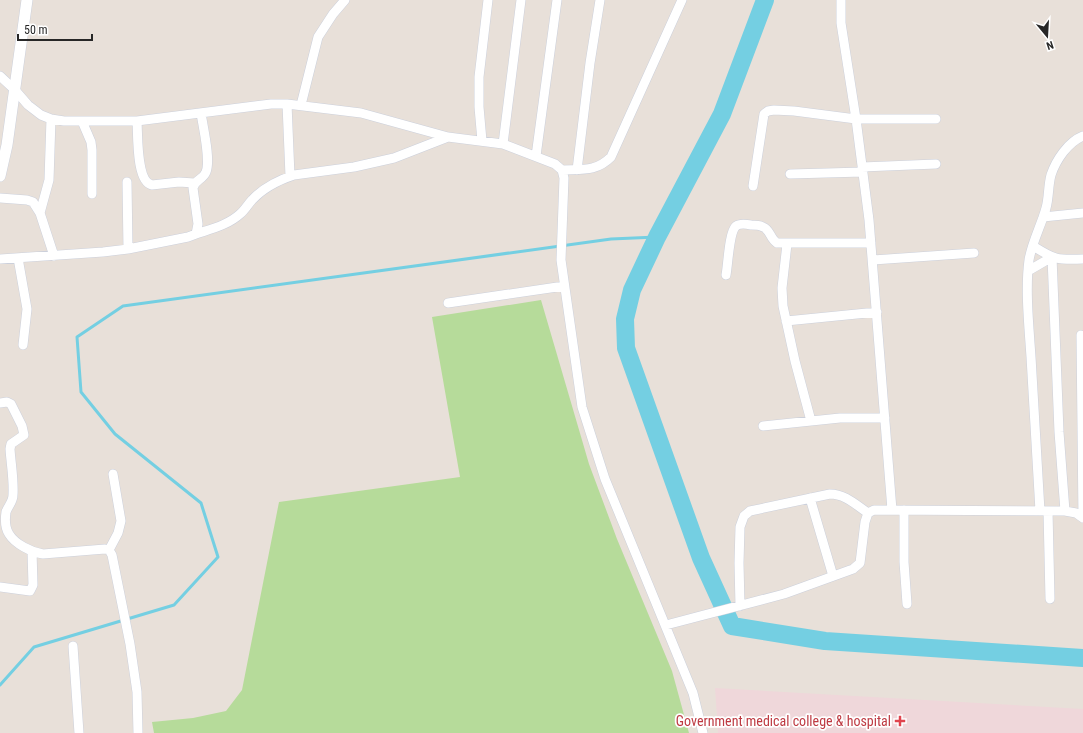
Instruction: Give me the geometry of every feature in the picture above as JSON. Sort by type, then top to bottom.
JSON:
[{"type":"street","points":[[0,176],[4,144],[15,90],[27,0]]},
{"type":"street","points":[[301,105],[318,38],[333,14],[345,0]]},
{"type":"street","points":[[482,141],[478,82],[488,0]]},
{"type":"street","points":[[503,144],[521,0]]},
{"type":"street","points":[[536,156],[556,0]]},
{"type":"street","points":[[577,170],[590,63],[600,0]]},
{"type":"street","points":[[562,170],[577,170],[598,167],[611,157],[682,0]]},
{"type":"street","points":[[841,0],[841,23],[863,170],[873,260],[892,510]]},
{"type":"street","points":[[0,76],[36,112],[51,119],[82,121],[137,121],[271,104],[301,105],[361,113],[448,137],[503,144],[555,164],[562,170],[564,178],[561,260],[582,407],[604,479],[693,693],[704,733]]},
{"type":"street","points":[[287,104],[290,176]]},
{"type":"street","points":[[753,186],[764,114],[768,111],[794,111],[856,119],[936,119]]},
{"type":"street","points":[[196,234],[198,224],[192,188],[194,183],[207,171],[206,146],[201,113]]},
{"type":"street","points":[[40,213],[49,180],[51,119]]},
{"type":"street","points":[[82,121],[91,142],[92,194]]},
{"type":"street","points":[[137,121],[140,166],[145,181],[152,185],[174,182],[194,183]]},
{"type":"street","points":[[1050,599],[1029,320],[1028,270],[1033,246],[1046,207],[1051,176],[1064,151],[1083,136]]},
{"type":"street","points":[[0,259],[54,256],[128,249],[188,237],[219,227],[236,217],[241,214],[252,199],[274,183],[290,176],[354,167],[394,158],[448,137]]},
{"type":"street","points":[[790,174],[936,164]]},
{"type":"street","points":[[127,182],[128,249]]},
{"type":"street","points":[[0,198],[27,200],[33,202],[40,213],[54,256]]},
{"type":"street","points":[[1043,217],[1083,213]]},
{"type":"street","points":[[726,275],[732,238],[734,229],[737,225],[743,224],[763,226],[777,243],[871,243]]},
{"type":"street","points":[[787,244],[782,295],[786,322],[811,421]]},
{"type":"street","points":[[1033,246],[1052,258],[1061,260],[1083,259]]},
{"type":"street","points":[[873,260],[974,253]]},
{"type":"street","points":[[18,258],[27,308],[23,346]]},
{"type":"street","points":[[1028,270],[1052,258]]},
{"type":"street","points":[[1052,258],[1059,432],[1066,512]]},
{"type":"street","points":[[448,303],[564,286]]},
{"type":"street","points":[[786,322],[877,312]]},
{"type":"street","points":[[1081,335],[1083,518]]},
{"type":"street","points":[[0,403],[7,402],[10,404],[22,426],[24,435],[11,444],[10,449],[13,497],[6,514],[6,529],[14,539],[32,551],[43,554],[105,549],[109,550]]},
{"type":"street","points":[[762,426],[840,418],[885,418]]},
{"type":"street","points":[[109,550],[118,534],[121,521],[113,474]]},
{"type":"street","points":[[737,607],[740,527],[744,516],[750,511],[830,494],[838,494],[846,497],[868,514]]},
{"type":"street","points":[[810,498],[833,576]]},
{"type":"street","points":[[666,625],[784,594],[852,569],[860,563],[865,522],[868,514],[874,510],[1044,511],[1076,513],[1083,518]]},
{"type":"street","points":[[904,510],[904,562],[907,604]]},
{"type":"street","points":[[109,550],[114,560],[127,626],[137,692],[138,733]]},
{"type":"street","points":[[0,587],[30,591],[33,585],[32,551]]},
{"type":"street","points":[[73,646],[79,733]]},
{"type":"shaded area","name":"Government medical college & hospital","points":[[715,688],[1083,709],[1083,733],[718,733]]},
{"type":"green space","points":[[541,300],[589,464],[617,539],[672,671],[689,733],[154,733],[152,722],[193,718],[226,711],[242,690],[279,502],[460,477],[432,317]]},
{"type":"waterway","points":[[765,0],[722,114],[657,237],[632,290],[625,319],[626,348],[701,558],[732,626],[825,641],[1083,658]]},
{"type":"waterway","points":[[0,685],[34,647],[174,605],[218,557],[201,503],[115,434],[81,392],[77,337],[123,306],[611,239],[657,237]]},
{"type":"place","name":"Government medical college & hospital","points":[[900,721]]}]
